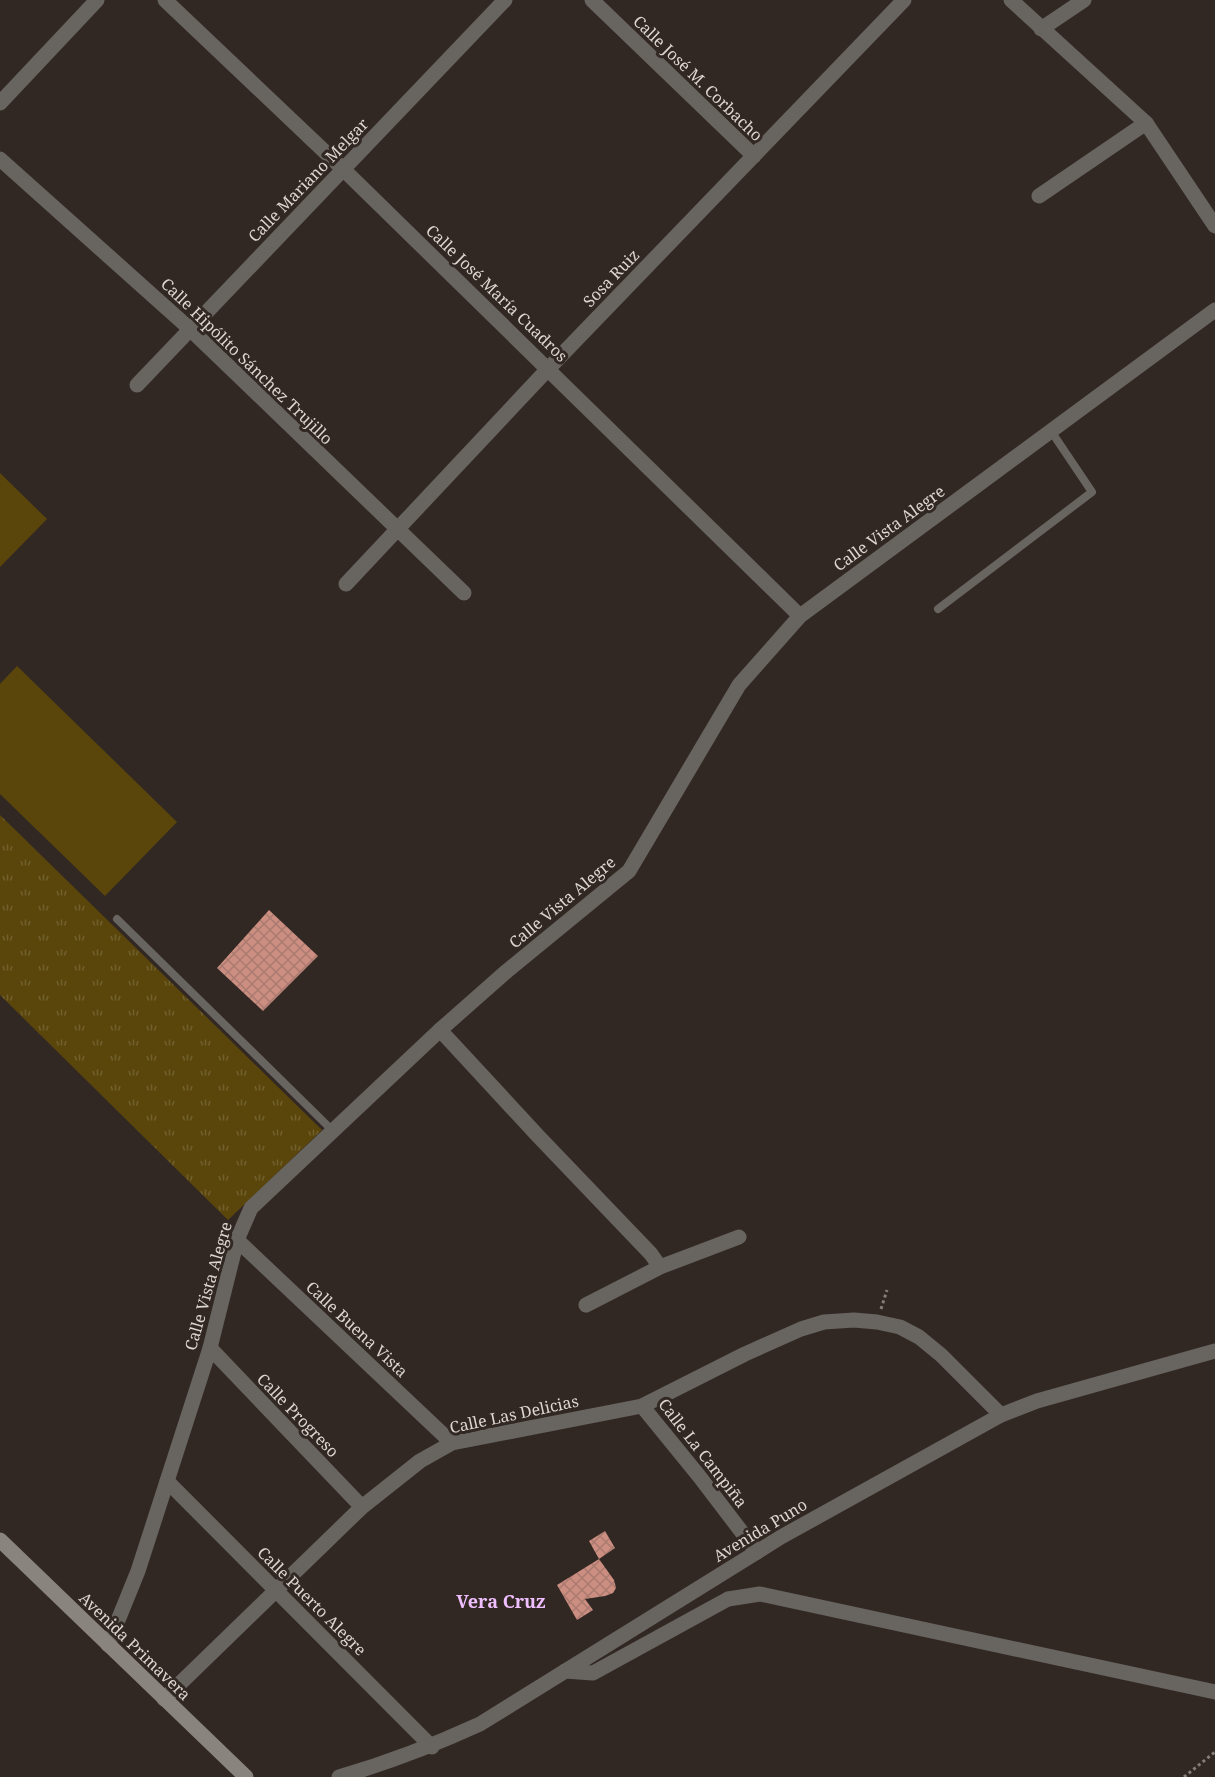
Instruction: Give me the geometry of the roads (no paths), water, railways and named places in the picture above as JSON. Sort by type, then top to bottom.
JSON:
[{"type":"main road","name":"Avenida Primavera","points":[[0,1540],[246,1777]]},
{"type":"street","points":[[0,103],[97,0]]},
{"type":"street","name":"Calle José María Cuadros","points":[[165,0],[343,169],[801,616]]},
{"type":"street","name":"Calle Mariano Melgar","points":[[137,385],[505,0]]},
{"type":"street","name":"Calle José M. Corbacho","points":[[592,0],[754,156]]},
{"type":"street","name":"Sosa Ruiz","points":[[346,584],[548,369],[904,0]]},
{"type":"street","points":[[1011,0],[1146,123],[1215,226]]},
{"type":"street","points":[[1041,29],[1083,0]]},
{"type":"street","points":[[1039,196],[1146,123]]},
{"type":"street","name":"Calle Hipólito Sánchez Trujillo","points":[[0,159],[190,329],[464,593]]},
{"type":"street","name":"Calle Vista Alegre","points":[[108,1645],[138,1571],[210,1348],[237,1240],[251,1208],[440,1030],[507,971],[629,871],[739,685],[801,616],[1215,310]]},
{"type":"street","points":[[440,1030],[651,1254],[660,1267]]},
{"type":"street","points":[[586,1305],[660,1267],[739,1237]]},
{"type":"street","name":"Calle Buena Vista","points":[[237,1240],[452,1443]]},
{"type":"street","name":"Calle Las Delicias","points":[[164,1699],[362,1507],[420,1461],[452,1443],[642,1406],[801,1329],[824,1322],[854,1320],[900,1327],[919,1337],[941,1355],[1001,1415]]},
{"type":"street","name":"Calle Progreso","points":[[210,1348],[362,1507]]},
{"type":"street","name":"Avenida Puno","points":[[339,1777],[432,1747],[480,1724],[757,1552],[1001,1415],[1037,1401],[1215,1351]]},
{"type":"street","name":"Calle La Campiña","points":[[642,1406],[757,1552]]},
{"type":"street","name":"Calle Puerto Alegre","points":[[167,1481],[432,1747]]},
{"type":"street","points":[[565,1671],[593,1673],[728,1599],[760,1594],[1215,1692]]},
{"type":"lane","points":[[938,609],[1092,492],[1051,431]]},
{"type":"lane","points":[[117,919],[333,1131]]},
{"type":"district","name":"Vera Cruz","points":[[501,1602]]}]
